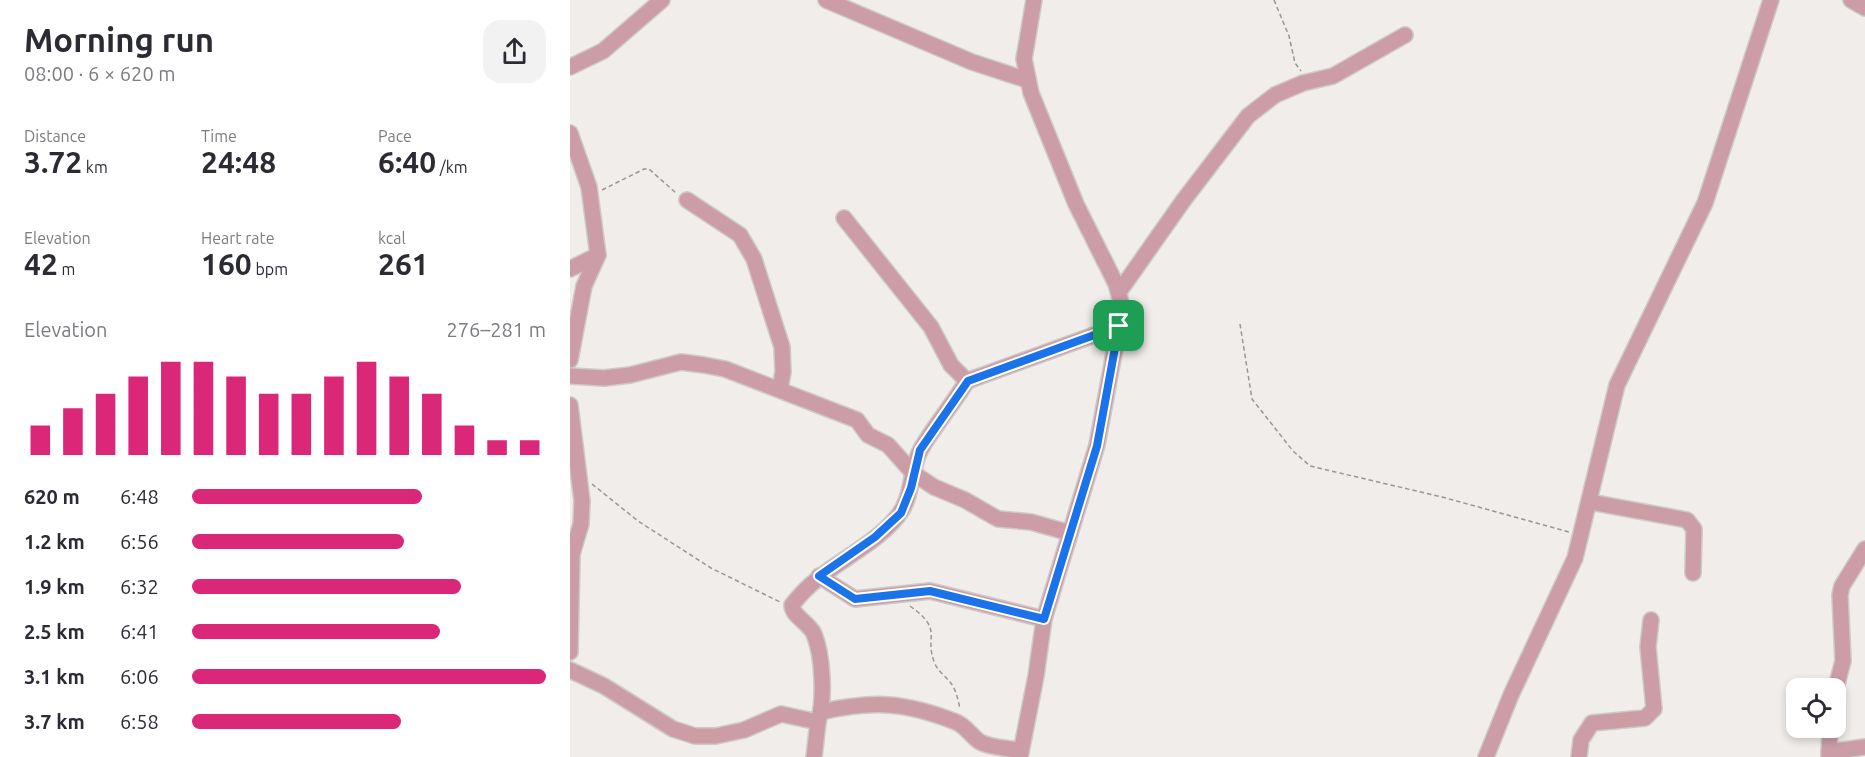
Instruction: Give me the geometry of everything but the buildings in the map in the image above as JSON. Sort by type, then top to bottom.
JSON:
[{"type":"street","points":[[570,67],[603,51],[662,0]]},
{"type":"street","points":[[826,0],[972,62],[1027,80]]},
{"type":"street","points":[[570,670],[604,686],[674,729],[695,736],[716,736],[744,730],[781,714],[820,717],[847,706],[891,703],[924,710],[966,727],[979,741],[1020,754],[1036,676],[1044,619],[1097,446],[1119,326],[1119,292],[1076,204],[1027,80],[1024,59],[1034,0]]},
{"type":"street","points":[[1486,757],[1510,695],[1575,558],[1617,385],[1705,203],[1771,0]]},
{"type":"street","points":[[1851,0],[1865,8]]},
{"type":"street","points":[[1119,292],[1201,177],[1248,116],[1275,95],[1346,70],[1405,35]]},
{"type":"street","points":[[570,133],[591,198],[598,255],[584,286],[570,360]]},
{"type":"street","points":[[687,200],[740,235],[754,259],[782,347],[783,372],[780,389]]},
{"type":"street","points":[[844,218],[931,327],[946,358],[968,381]]},
{"type":"street","points":[[570,269],[598,255]]},
{"type":"street","points":[[814,757],[823,691],[815,636],[792,608],[819,576],[875,537],[895,519],[906,502],[920,450],[968,381],[1119,326]]},
{"type":"street","points":[[570,376],[604,378],[630,375],[681,363],[724,369],[862,423],[868,435],[896,452],[913,473],[998,519],[1031,522],[1070,533]]},
{"type":"street","points":[[570,405],[581,475],[580,524],[574,543],[571,568],[570,652]]},
{"type":"street","points":[[1590,502],[1687,520],[1694,529],[1693,573]]},
{"type":"street","points":[[1839,678],[1843,661],[1840,595],[1842,586],[1865,549]]},
{"type":"street","points":[[819,576],[855,599],[920,591],[944,592],[1014,614],[1044,619]]},
{"type":"street","points":[[1578,757],[1581,740],[1592,723],[1645,718],[1653,709],[1648,647],[1651,620]]},
{"type":"street","points":[[1830,738],[1829,754],[1865,747]]},
{"type":"path","points":[[1274,0],[1289,36],[1297,67],[1317,79]]},
{"type":"path","points":[[591,198],[644,169],[649,169],[687,200]]},
{"type":"path","points":[[1240,324],[1252,399],[1293,451],[1310,466],[1442,497],[1581,536]]},
{"type":"path","points":[[581,475],[618,502],[638,521],[711,568],[792,608]]},
{"type":"path","points":[[898,594],[928,620],[933,635],[931,652],[936,666],[952,684],[966,727]]},
{"type":"route","points":[[1119,326],[1097,446],[1044,619],[1014,614],[944,592],[920,591],[866,600],[855,599],[844,595],[819,576],[875,537],[901,513],[911,488],[920,450],[968,381],[1119,326]]}]
